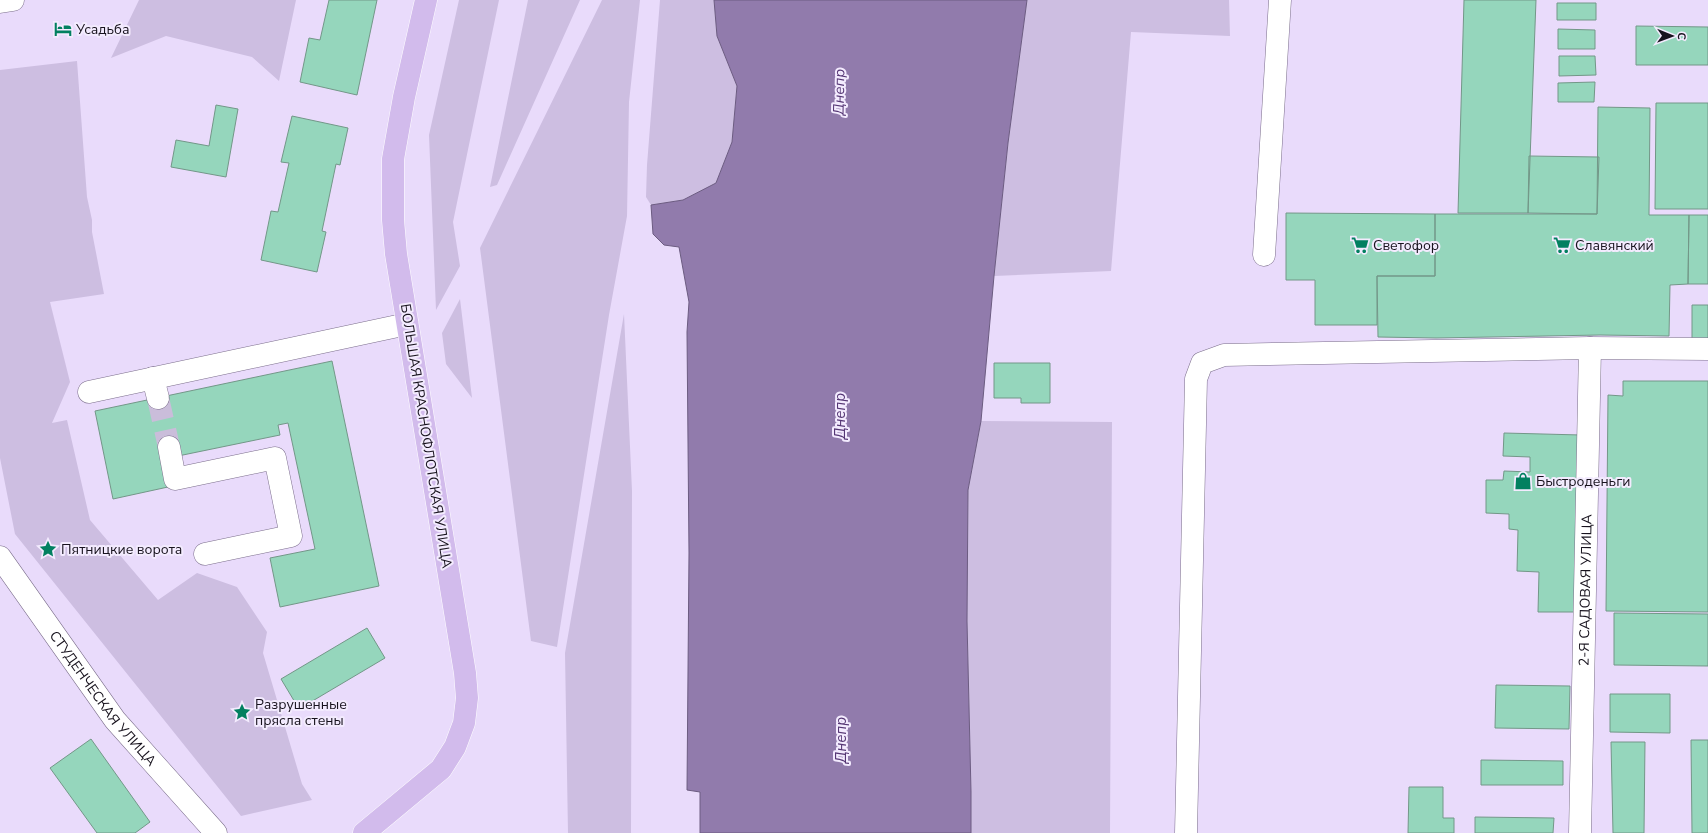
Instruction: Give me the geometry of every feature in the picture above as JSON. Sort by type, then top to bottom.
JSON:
[{"type":"main road","name":"БОЛЬШАЯ КРАСНОФЛОТСКАЯ УЛИЦА","points":[[364,833],[441,768],[455,747],[464,723],[467,698],[465,673],[407,324],[394,234],[393,159],[404,97],[426,0]]},
{"type":"street","points":[[0,2],[13,0]]},
{"type":"street","points":[[1264,255],[1280,0]]},
{"type":"street","points":[[89,392],[156,388],[407,324]]},
{"type":"street","points":[[1186,833],[1196,379],[1202,363],[1224,355],[1590,348],[1708,349]]},
{"type":"street","name":"2-Я САДОВАЯ УЛИЦА","points":[[1580,833],[1590,348]]},
{"type":"street","points":[[168,448],[175,479],[275,458],[291,536],[205,554]]},
{"type":"street","name":"СТУДЕНЧЕСКАЯ УЛИЦА","points":[[0,557],[115,720],[216,833]]},
{"type":"shaded area","points":[[139,0],[296,0],[279,81],[252,57],[166,36],[111,58]]},
{"type":"shaded area","points":[[459,0],[499,0],[453,222],[460,266],[436,310],[429,135]]},
{"type":"shaded area","points":[[528,0],[580,0],[497,185],[490,187]]},
{"type":"shaded area","points":[[602,0],[640,0],[629,102],[627,216],[609,315],[557,647],[531,641],[480,248]]},
{"type":"shaded area","points":[[660,0],[714,0],[717,36],[737,86],[732,142],[716,183],[683,200],[651,205],[646,197],[647,165]]},
{"type":"shaded area","points":[[1027,0],[1229,0],[1230,36],[1131,32],[1111,271],[994,276],[1008,143]]},
{"type":"shaded area","points":[[77,61],[87,197],[104,294],[50,302],[70,382],[52,423],[67,420],[90,520],[158,600],[197,573],[237,587],[267,632],[263,653],[302,784],[312,800],[241,816],[15,534],[0,458],[0,70]]},
{"type":"shaded area","points":[[460,299],[472,398],[446,364],[442,333]]},
{"type":"shaded area","points":[[624,314],[632,491],[631,833],[568,833],[565,653]]},
{"type":"shaded area","points":[[981,421],[1112,422],[1110,833],[971,833],[967,621],[968,490]]},
{"type":"water","name":"Днепр","points":[[714,0],[1027,0],[1008,143],[981,421],[968,490],[967,621],[971,833],[700,833],[700,792],[687,790],[689,553],[687,332],[689,302],[679,247],[664,245],[653,234],[651,205],[683,200],[716,183],[732,142],[737,86],[717,36]]},
{"type":"building","points":[[329,0],[377,0],[357,95],[300,82],[309,38],[320,40]]},
{"type":"building","points":[[1464,0],[1536,0],[1528,213],[1458,213]]},
{"type":"building","points":[[1557,3],[1596,3],[1596,20],[1557,20]]},
{"type":"building","points":[[1636,26],[1708,27],[1708,65],[1636,65]]},
{"type":"building","points":[[1558,29],[1595,30],[1595,49],[1558,49]]},
{"type":"building","points":[[1559,56],[1595,56],[1596,75],[1559,76]]},
{"type":"building","points":[[1595,82],[1594,102],[1558,102],[1558,83]]},
{"type":"building","points":[[1656,103],[1708,103],[1708,209],[1655,209]]},
{"type":"building","points":[[216,105],[238,109],[226,177],[171,167],[176,140],[209,146]]},
{"type":"building","name":"Славянский","points":[[1598,107],[1650,108],[1649,215],[1689,215],[1688,284],[1670,285],[1669,336],[1600,335],[1436,338],[1378,337],[1377,276],[1435,276],[1435,214],[1597,214]]},
{"type":"building","points":[[292,116],[348,128],[340,165],[336,164],[322,231],[326,232],[317,272],[261,260],[271,211],[278,212],[289,163],[281,162]]},
{"type":"building","points":[[1529,156],[1599,157],[1597,214],[1528,213]]},
{"type":"building","name":"Светофор","points":[[1286,213],[1435,214],[1435,276],[1377,276],[1377,325],[1315,325],[1315,280],[1286,280]]},
{"type":"building","name":"Славянский","points":[[1689,215],[1708,215],[1708,284],[1688,284]]},
{"type":"building","points":[[1692,305],[1708,305],[1708,342],[1692,342]]},
{"type":"building","points":[[332,361],[379,586],[280,607],[270,558],[315,549],[288,423],[278,425],[280,435],[178,456],[160,449],[168,487],[113,499],[95,411]]},
{"type":"building","points":[[994,363],[1050,363],[1050,403],[1021,403],[1021,398],[994,398]]},
{"type":"building","points":[[1623,381],[1708,381],[1708,612],[1606,611],[1608,395],[1623,396]]},
{"type":"building","points":[[1504,433],[1581,435],[1577,612],[1538,612],[1539,572],[1517,571],[1518,530],[1509,529],[1509,514],[1486,513],[1486,480],[1503,480],[1504,471],[1530,472],[1530,457],[1503,456]]},
{"type":"building","points":[[1614,613],[1708,614],[1708,666],[1614,665]]},
{"type":"building","points":[[367,628],[385,658],[299,709],[281,679]]},
{"type":"building","points":[[1496,685],[1570,686],[1569,729],[1495,728]]},
{"type":"building","points":[[1610,694],[1670,694],[1670,733],[1610,732]]},
{"type":"building","points":[[91,739],[150,822],[135,833],[97,833],[50,768]]},
{"type":"building","points":[[1691,740],[1708,740],[1708,833],[1692,833]]},
{"type":"building","points":[[1611,742],[1645,742],[1644,833],[1613,833]]},
{"type":"building","points":[[1481,760],[1563,761],[1563,785],[1481,785]]},
{"type":"building","points":[[1409,787],[1443,787],[1443,818],[1454,818],[1454,833],[1408,833]]},
{"type":"building","points":[[1475,817],[1554,818],[1553,833],[1475,833]]},
{"type":"tunnel","points":[[158,398],[169,447]]},
{"type":"place","name":"Усадьба","points":[[63,29]]},
{"type":"place","name":"Светофор","points":[[1360,245]]},
{"type":"place","name":"Славянский","points":[[1562,245]]},
{"type":"place","name":"Быстроденьги","points":[[1523,481]]},
{"type":"place","name":"Пятницкие ворота","points":[[48,549]]},
{"type":"place","name":"Разрушенные прясла стены","points":[[242,712]]}]
